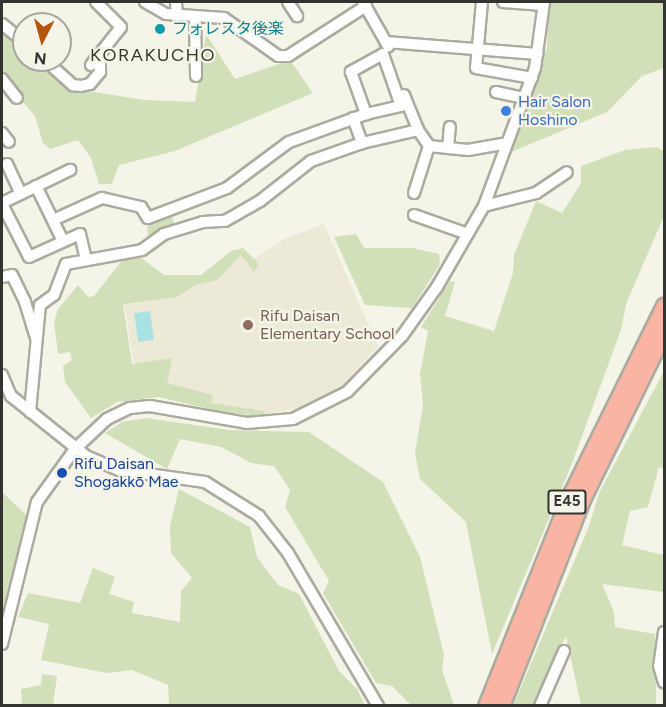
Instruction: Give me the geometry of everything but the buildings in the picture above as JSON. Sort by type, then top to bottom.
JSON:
[{"type":"highway","name":"E45","points":[[486,705],[571,494],[664,306]]},
{"type":"highway","name":"E45","points":[[501,705],[583,497],[664,332]]},
{"type":"street","points":[[90,65],[121,27],[96,2]]},
{"type":"street","points":[[145,2],[152,9],[177,16],[224,18],[260,47],[278,56],[288,56],[364,4],[386,42],[418,130],[429,146],[468,150],[506,143]]},
{"type":"street","points":[[176,2],[177,16]]},
{"type":"street","points":[[288,2],[297,16]]},
{"type":"street","points":[[482,2],[476,68],[532,78]]},
{"type":"street","points":[[2,644],[37,502],[75,449],[107,418],[141,406],[259,423],[293,419],[332,402],[402,336],[484,206],[532,78],[538,54],[543,3],[504,2]]},
{"type":"street","points":[[195,17],[196,76]]},
{"type":"street","points":[[386,42],[538,54]]},
{"type":"street","points":[[58,72],[73,85],[90,84],[100,72],[100,54]]},
{"type":"street","points":[[52,220],[102,198],[141,207],[148,218],[227,188],[288,142],[353,118],[401,106],[383,54],[351,72],[366,114]]},
{"type":"street","points":[[2,79],[17,98]]},
{"type":"street","points":[[496,92],[524,98]]},
{"type":"street","points":[[353,118],[362,143]]},
{"type":"street","points":[[448,148],[450,127]]},
{"type":"street","points":[[30,412],[40,305],[54,295],[66,264],[142,250],[164,234],[202,222],[225,221],[260,201],[311,161],[362,143],[418,130]]},
{"type":"street","points":[[414,193],[429,146]]},
{"type":"street","points":[[7,164],[21,194]]},
{"type":"street","points":[[70,170],[2,203],[29,257],[80,234],[86,259]]},
{"type":"street","points":[[484,206],[536,193],[567,172]]},
{"type":"street","points":[[36,186],[63,242]]},
{"type":"street","points":[[414,215],[468,234]]},
{"type":"street","points":[[2,277],[12,275],[26,302],[36,338]]},
{"type":"street","points":[[2,375],[11,396],[75,449],[119,470],[205,482],[259,516],[288,553],[378,705]]},
{"type":"street","points":[[664,632],[659,666],[664,682]]},
{"type":"street","points":[[540,705],[564,651]]},
{"type":"shaded area","name":"Rifu Daisan Elementary School","points":[[324,224],[378,346],[339,389],[296,409],[262,415],[159,396],[139,396],[124,303],[176,295],[242,252],[246,264],[284,239]]},
{"type":"green space","points":[[548,2],[664,2],[664,68],[642,76],[607,112],[511,152],[547,47]]},
{"type":"green space","points":[[2,31],[12,39],[12,72],[51,72],[70,88],[144,100],[195,102],[206,34],[235,79],[290,60],[313,93],[175,151],[119,165],[112,184],[99,184],[91,158],[78,140],[50,149],[43,143],[35,116],[2,78]]},
{"type":"green space","points":[[657,147],[664,151],[664,216],[626,304],[621,330],[571,466],[492,654],[466,522],[420,479],[415,453],[423,405],[420,374],[428,331],[421,327],[450,281],[455,282],[445,316],[494,331],[513,273],[514,255],[536,201],[562,213],[581,183],[581,166],[625,150]]},
{"type":"green space","points":[[165,215],[171,215],[175,225],[148,236],[147,224]]},
{"type":"green space","points":[[356,234],[364,248],[413,248],[439,254],[440,264],[412,308],[365,305],[334,237]]},
{"type":"green space","points":[[243,248],[259,264],[254,272],[241,255],[217,280],[195,285],[177,297],[123,304],[132,364],[172,358],[167,383],[213,395],[211,403],[264,411],[265,417],[218,411],[159,397],[117,402],[91,418],[65,382],[63,366],[72,360],[70,352],[58,354],[54,322],[58,309],[78,285],[88,297],[94,296],[124,258],[140,257],[164,275],[201,275],[231,251]]},
{"type":"green space","points":[[664,371],[664,468],[659,467],[648,507],[630,511],[622,545],[664,555],[664,592],[602,584],[614,612],[615,627],[655,634],[656,705],[581,705],[566,636],[532,705],[513,706],[589,526],[599,493]]},
{"type":"green space","points":[[146,418],[229,430],[309,432],[383,482],[420,557],[444,655],[442,670],[454,705],[411,705],[392,686],[376,683],[323,593],[329,581],[285,507],[290,490],[274,466],[251,463],[221,447],[180,439],[167,469],[105,433],[122,422]]},
{"type":"green space","points":[[179,489],[250,527],[257,557],[278,585],[299,594],[339,671],[357,689],[365,705],[169,705],[168,685],[132,670],[106,673],[41,660],[49,624],[18,617],[28,593],[80,603],[93,568],[115,577],[109,594],[134,602],[132,613],[180,622],[181,591],[192,578],[171,553],[170,525]]},
{"type":"green space","points":[[2,492],[27,516],[10,605],[2,609]]},
{"type":"green space","points":[[42,674],[57,676],[53,705],[22,705],[21,689],[41,685]]},
{"type":"water","points":[[150,311],[154,340],[138,342],[134,313]]},
{"type":"place","name":"フォレスタ後楽","points":[[160,29]]},
{"type":"place","name":"Hair Salon Hoshino","points":[[506,111]]},
{"type":"place","name":"Rifu Daisan Elementary School","points":[[248,325]]},
{"type":"place","name":"Rifu Daisan Shogakkō Mae","points":[[62,473]]},
{"type":"district","name":"KORAKUCHO","points":[[153,55]]}]
